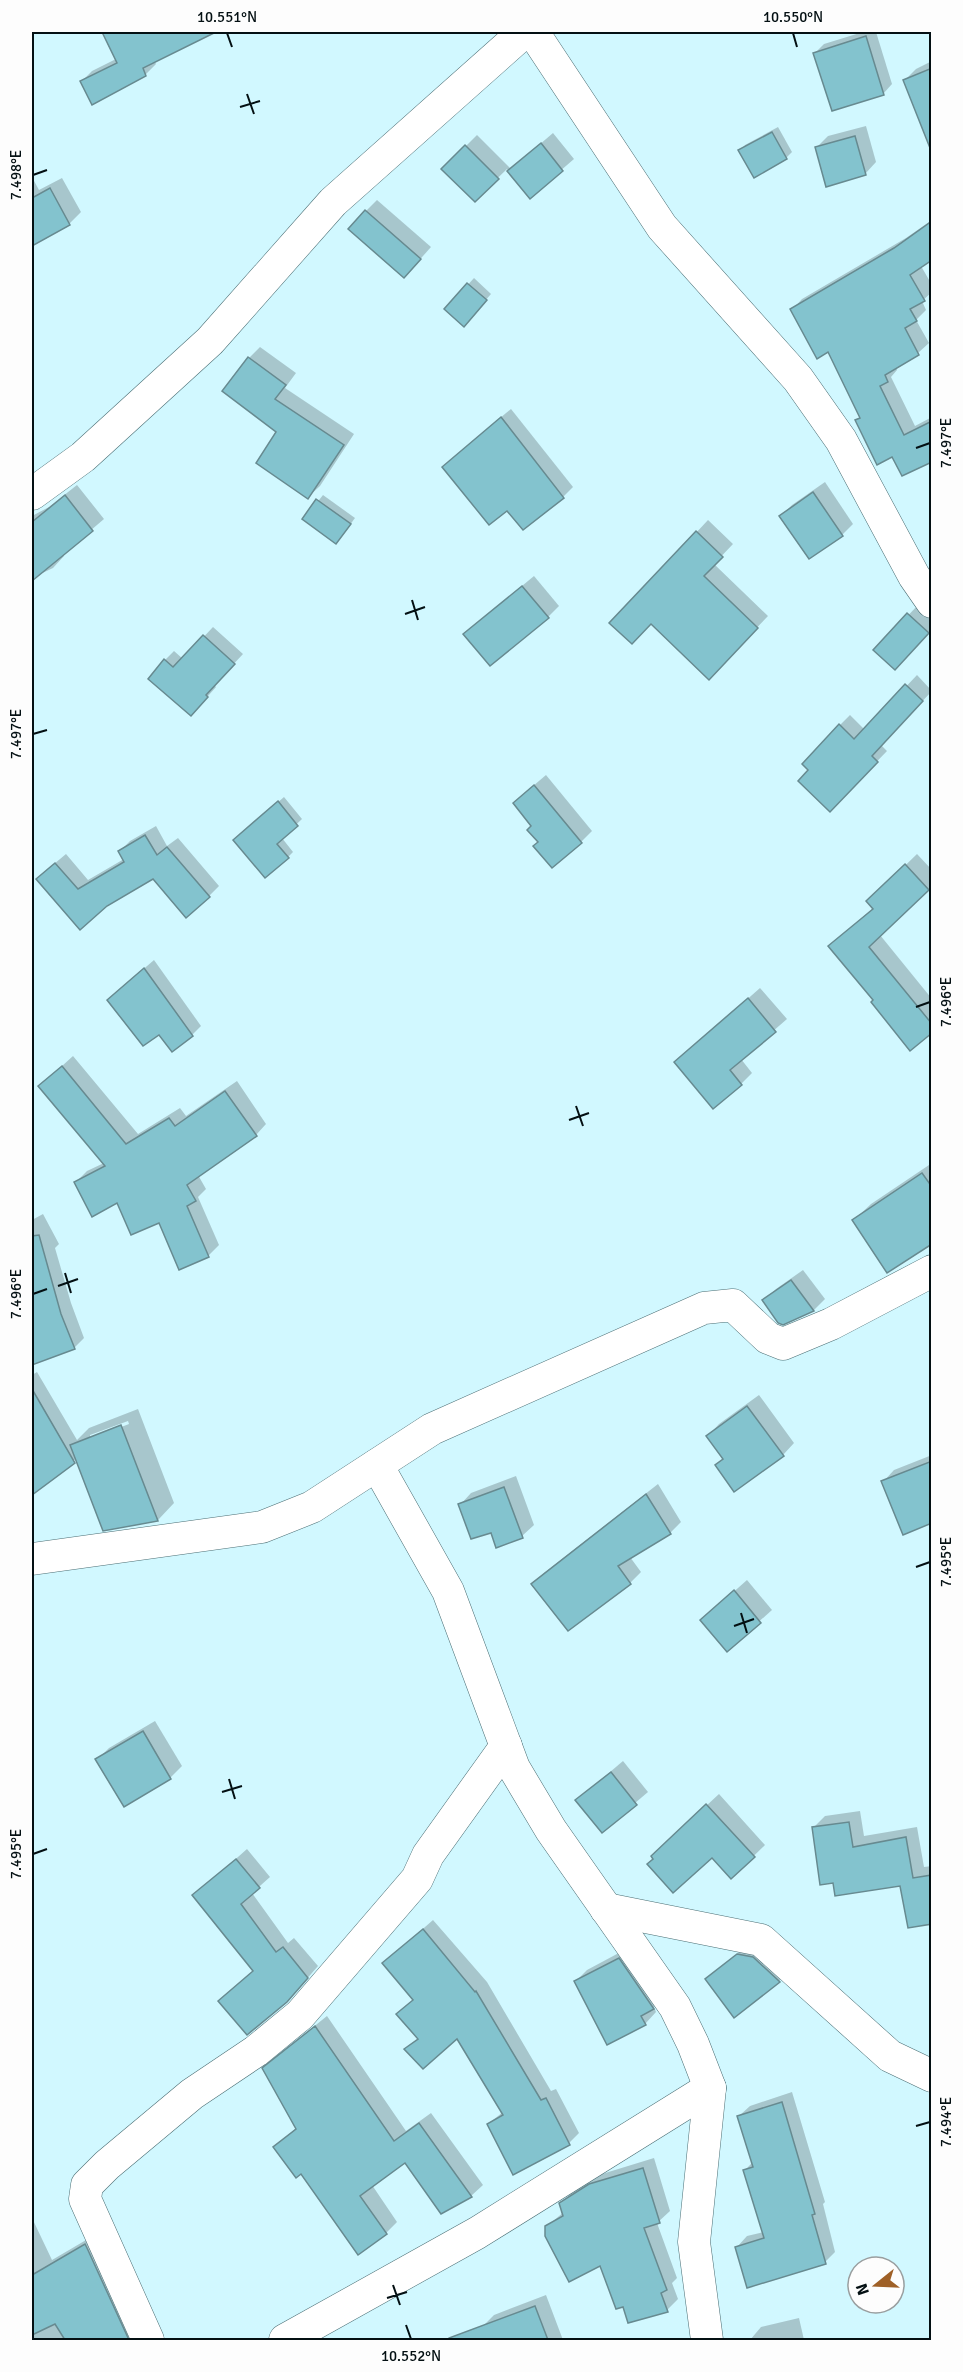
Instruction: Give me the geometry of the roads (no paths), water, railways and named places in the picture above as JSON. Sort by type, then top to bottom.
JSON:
[{"type":"street","points":[[32,494],[83,457],[210,341],[333,202],[524,32]]},
{"type":"street","points":[[533,32],[662,227],[798,379],[841,440],[914,576],[932,602]]},
{"type":"street","points":[[32,1559],[262,1527],[312,1507],[432,1429],[704,1308],[733,1305],[768,1338],[783,1344],[831,1324],[932,1271]]},
{"type":"street","points":[[377,1465],[448,1591],[514,1768],[551,1830],[675,2007],[693,2044],[710,2088],[694,2242],[707,2340]]},
{"type":"street","points":[[148,2340],[85,2199],[87,2185],[107,2165],[192,2094],[256,2051],[300,2014],[417,1879],[428,1855],[506,1746]]},
{"type":"street","points":[[606,1909],[761,1940],[890,2056],[932,2076]]},
{"type":"street","points":[[285,2340],[477,2233],[710,2088]]}]
